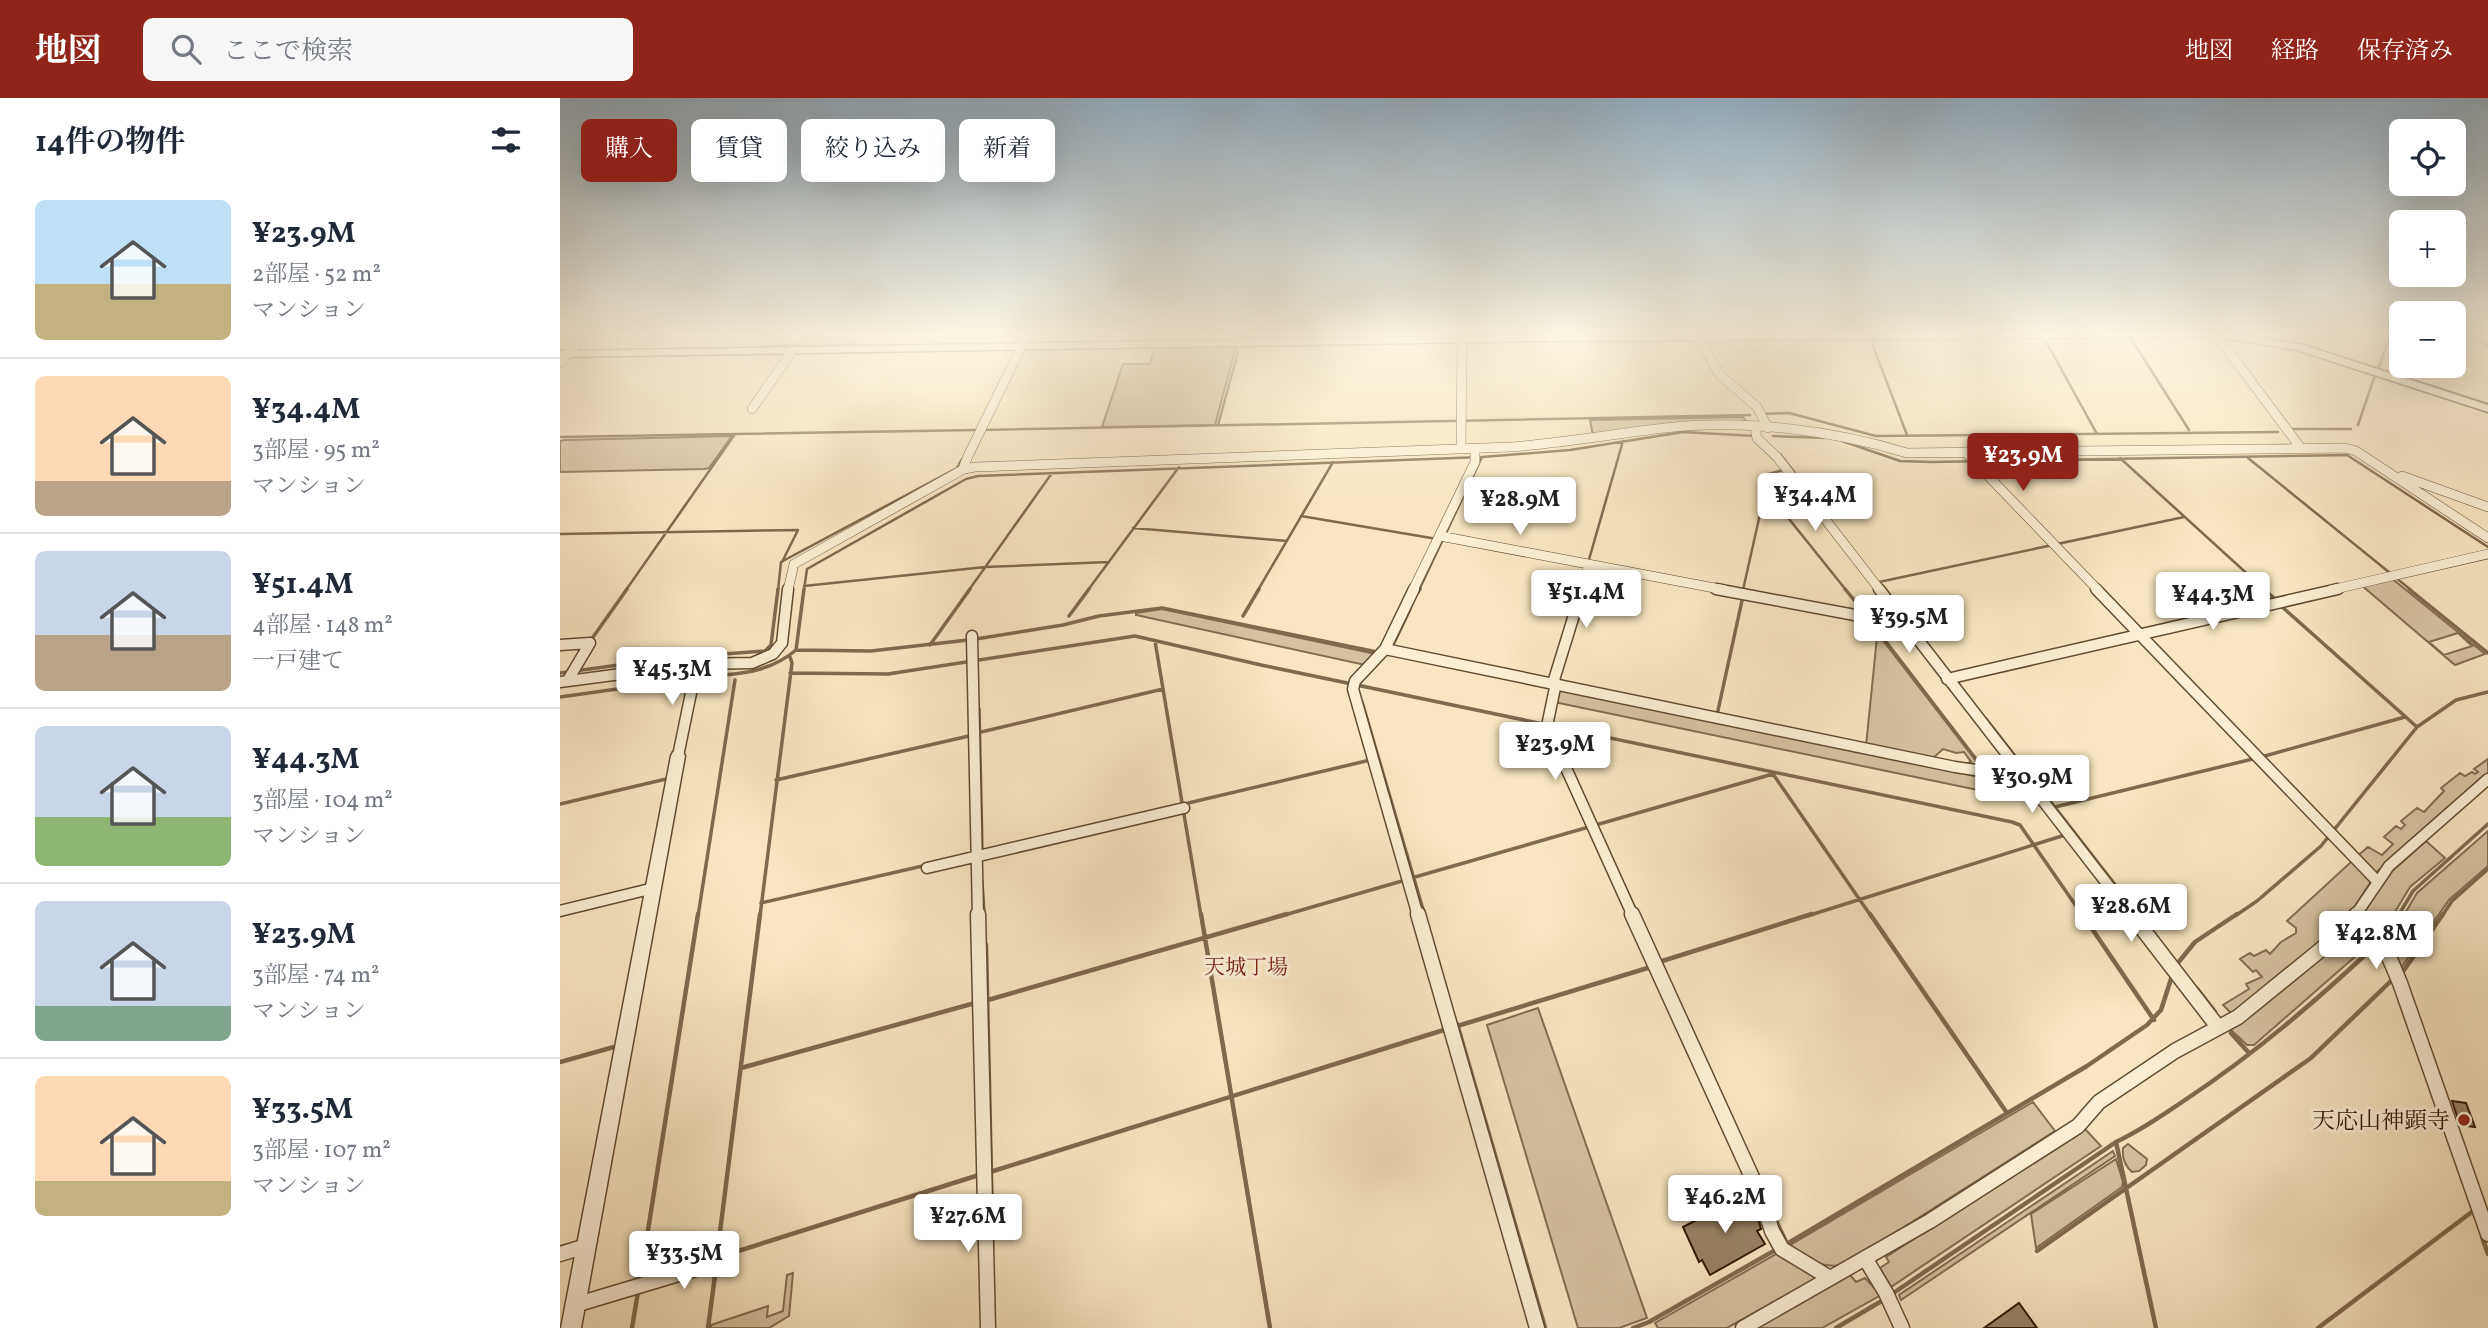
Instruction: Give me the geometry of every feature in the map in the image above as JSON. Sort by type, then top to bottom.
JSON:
[{"type":"street","points":[[752,409],[765,390]]},
{"type":"street","points":[[966,469],[964,466],[968,456],[1000,390]]},
{"type":"street","points":[[1461,390],[1461,449]]},
{"type":"street","points":[[1736,390],[1764,414],[1768,428]]},
{"type":"street","points":[[2258,390],[2300,447]]},
{"type":"street","points":[[2431,390],[2488,409]]},
{"type":"street","points":[[569,675],[697,664],[752,663],[773,654],[782,643],[790,575],[794,564],[966,469],[1461,449],[1476,454],[1679,426],[1756,433],[1768,428],[1801,429],[1840,434],[1901,453],[1970,458],[2300,447],[2351,449],[2488,538]]},
{"type":"street","points":[[1756,433],[1894,610],[1952,678],[2022,777],[2218,1027]]},
{"type":"street","points":[[1476,454],[1441,538],[1386,651],[1354,684],[1537,1328]]},
{"type":"street","points":[[1970,458],[2377,881]]},
{"type":"street","points":[[2389,473],[2488,507]]},
{"type":"street","points":[[1441,538],[1866,616],[1894,610]]},
{"type":"street","points":[[1952,678],[2138,632],[2488,554]]},
{"type":"street","points":[[1588,566],[1547,724],[1781,1247],[1823,1270],[1830,1278]]},
{"type":"street","points":[[972,638],[988,1328]]},
{"type":"street","points":[[560,645],[590,643],[569,675]]},
{"type":"street","points":[[1386,651],[1982,772],[2022,777]]},
{"type":"street","points":[[571,1328],[697,664]]},
{"type":"street","points":[[1743,1328],[1930,1221],[2078,1126],[2099,1102],[2175,1051],[2238,1017],[2340,934],[2389,866],[2488,779]]},
{"type":"street","points":[[927,868],[1183,808]]},
{"type":"street","points":[[560,911],[653,888]]},
{"type":"street","points":[[2356,915],[2380,941],[2400,983],[2488,1234]]},
{"type":"street","points":[[560,1254],[586,1246]]},
{"type":"street","points":[[1865,1258],[1902,1328]]},
{"type":"street","points":[[575,1305],[715,1263]]},
{"type":"shaded area","points":[[1114,390],[1224,390],[1215,425],[1102,427]]},
{"type":"shaded area","points":[[1743,417],[1749,426],[1593,436],[1590,420]]},
{"type":"shaded area","points":[[732,436],[709,468],[560,472],[560,441],[564,440]]},
{"type":"shaded area","points":[[2390,577],[2485,654],[2455,665],[2360,584]],"holes":[[[2458,633],[2472,646],[2444,655],[2429,642]]]},
{"type":"shaded area","points":[[1162,609],[1376,654],[1365,665],[1136,615]]},
{"type":"shaded area","points":[[1877,637],[1881,638],[1980,766],[1964,764],[1971,762],[1964,752],[1956,753],[1943,749],[1931,760],[1866,746]]},
{"type":"shaded area","points":[[1557,689],[1975,776],[2002,783],[2002,795],[1554,702]]},
{"type":"shaded area","points":[[2488,759],[2488,776],[2373,875],[2355,858],[2368,847],[2382,855],[2393,844],[2384,837],[2396,826],[2401,829],[2405,825],[2401,821],[2417,808],[2424,812],[2444,791],[2441,788],[2460,773],[2465,776],[2472,772],[2475,774],[2478,772],[2474,769]]},
{"type":"shaded area","points":[[2488,831],[2488,866],[2449,900],[2399,971],[2388,942],[2417,893]]},
{"type":"shaded area","points":[[2426,841],[2445,858],[2410,887],[2381,935],[2362,914],[2391,872]]},
{"type":"shaded area","points":[[2352,861],[2372,880],[2349,915],[2232,1014],[2223,1005],[2249,989],[2246,984],[2262,977],[2240,959],[2250,953],[2254,956],[2266,950],[2270,954],[2281,942],[2296,933],[2296,928],[2287,921]]},
{"type":"shaded area","points":[[2358,926],[2373,941],[2254,1045],[2247,1045],[2230,1029]]},
{"type":"shaded area","points":[[1538,1008],[1647,1318],[1619,1328],[1578,1328],[1487,1025]]},
{"type":"shaded area","points":[[2033,1102],[2055,1131],[1849,1262],[1825,1265],[1787,1247]]},
{"type":"shaded area","points":[[2085,1129],[2101,1146],[1891,1287],[1880,1268],[1889,1262],[1886,1257]]},
{"type":"shaded area","points":[[2128,1144],[2147,1159],[2146,1165],[2139,1171],[2132,1172],[2124,1161],[2123,1148]]},
{"type":"shaded area","points":[[2113,1151],[2115,1156],[1901,1300],[1899,1295]]},
{"type":"shaded area","points":[[2116,1159],[2122,1187],[2036,1248],[2031,1214]]},
{"type":"shaded area","points":[[1778,1253],[1818,1273],[1816,1279],[1727,1328],[1658,1328],[1655,1323]]},
{"type":"shaded area","points":[[793,1273],[789,1316],[769,1328],[711,1328],[711,1325],[768,1306],[767,1317],[783,1311],[787,1275]]},
{"type":"shaded area","points":[[1850,1275],[1856,1282],[1865,1278],[1881,1295],[1822,1328],[1757,1328]]},
{"type":"building","points":[[2452,1101],[2466,1103],[2475,1127],[2460,1125]]},
{"type":"building","points":[[1744,1195],[1758,1218],[1761,1229],[1757,1231],[1765,1244],[1710,1275],[1702,1260],[1699,1262],[1683,1227]]},
{"type":"building","points":[[2019,1303],[2037,1328],[1984,1328]]},
{"type":"waterway","points":[[1218,425],[1227,390]]},
{"type":"waterway","points":[[1890,390],[1907,435]]},
{"type":"waterway","points":[[2073,390],[2097,434]]},
{"type":"waterway","points":[[2164,390],[2189,430]]},
{"type":"waterway","points":[[2358,425],[2370,390]]},
{"type":"waterway","points":[[2446,390],[2488,404]]},
{"type":"waterway","points":[[1761,414],[1789,413],[1876,436],[2097,434]]},
{"type":"waterway","points":[[983,430],[1750,415]]},
{"type":"waterway","points":[[2291,429],[2351,429]]},
{"type":"waterway","points":[[735,434],[977,430]]},
{"type":"waterway","points":[[1623,442],[1683,432],[1755,436]]},
{"type":"waterway","points":[[2097,434],[2278,432]]},
{"type":"waterway","points":[[560,437],[735,434]]},
{"type":"waterway","points":[[666,532],[735,434]]},
{"type":"waterway","points":[[1773,436],[1824,438]]},
{"type":"waterway","points":[[1842,441],[1900,461],[2121,459]]},
{"type":"waterway","points":[[1482,457],[1570,450],[1623,442]]},
{"type":"waterway","points":[[1588,563],[1623,442]]},
{"type":"waterway","points":[[1780,454],[1795,473]]},
{"type":"waterway","points":[[2121,459],[2347,455],[2488,547]]},
{"type":"waterway","points":[[1333,463],[1482,457]]},
{"type":"waterway","points":[[1419,590],[1482,457]]},
{"type":"waterway","points":[[2248,458],[2411,590]]},
{"type":"waterway","points":[[782,561],[957,468],[962,459]]},
{"type":"waterway","points":[[2121,459],[2265,590]]},
{"type":"waterway","points":[[1178,468],[1333,463]]},
{"type":"waterway","points":[[1301,516],[1333,463]]},
{"type":"waterway","points":[[1052,473],[1178,468]]},
{"type":"waterway","points":[[1134,528],[1178,468]]},
{"type":"waterway","points":[[1765,490],[1769,474],[1783,470]]},
{"type":"waterway","points":[[805,586],[807,569],[966,479],[978,476],[1052,473]]},
{"type":"waterway","points":[[985,567],[1052,473]]},
{"type":"waterway","points":[[1743,590],[1765,490]]},
{"type":"waterway","points":[[1765,490],[1846,590]]},
{"type":"waterway","points":[[1287,541],[1301,516]]},
{"type":"waterway","points":[[1301,516],[1437,539]]},
{"type":"waterway","points":[[1879,582],[2184,517]]},
{"type":"waterway","points":[[1109,562],[1134,528]]},
{"type":"waterway","points":[[1134,528],[1287,541]]},
{"type":"waterway","points":[[666,532],[798,530],[782,561]]},
{"type":"waterway","points":[[560,534],[666,532]]},
{"type":"waterway","points":[[626,590],[666,532]]},
{"type":"waterway","points":[[1258,590],[1287,541]]},
{"type":"waterway","points":[[778,590],[782,561]]},
{"type":"waterway","points":[[985,567],[1109,562]]},
{"type":"waterway","points":[[1088,590],[1109,562]]},
{"type":"waterway","points":[[805,586],[985,567]]},
{"type":"waterway","points":[[969,590],[985,567]]},
{"type":"waterway","points":[[804,590],[805,586]]},
{"type":"waterway","points":[[591,640],[627,589]]},
{"type":"waterway","points":[[560,673],[670,658],[765,651],[771,645],[778,589]]},
{"type":"waterway","points":[[796,650],[804,589]]},
{"type":"waterway","points":[[931,644],[970,589]]},
{"type":"waterway","points":[[1069,616],[1089,589]]},
{"type":"waterway","points":[[1243,616],[1259,589]]},
{"type":"waterway","points":[[1845,589],[1863,611]]},
{"type":"waterway","points":[[2264,589],[2275,599]]},
{"type":"waterway","points":[[2409,589],[2488,653]]},
{"type":"waterway","points":[[1717,715],[1743,596]]},
{"type":"waterway","points":[[2280,605],[2417,727]]},
{"type":"waterway","points":[[976,639],[1063,625],[1099,616],[1162,608],[1377,652]]},
{"type":"waterway","points":[[1391,649],[1410,609]]},
{"type":"waterway","points":[[1867,617],[1982,767]]},
{"type":"waterway","points":[[791,673],[888,674],[1135,636],[1261,665],[2012,822],[2020,825],[2034,845]]},
{"type":"waterway","points":[[931,644],[968,640]]},
{"type":"waterway","points":[[1155,641],[1201,916]]},
{"type":"waterway","points":[[796,650],[871,651],[931,644]]},
{"type":"waterway","points":[[700,677],[763,668],[796,650]]},
{"type":"waterway","points":[[790,657],[791,673]]},
{"type":"waterway","points":[[777,780],[791,673]]},
{"type":"waterway","points":[[560,697],[689,679]]},
{"type":"waterway","points":[[698,916],[735,680]]},
{"type":"waterway","points":[[981,732],[1163,689]]},
{"type":"waterway","points":[[2417,727],[2456,700],[2488,692]]},
{"type":"waterway","points":[[1362,702],[1424,913]]},
{"type":"waterway","points":[[979,709],[982,851]]},
{"type":"waterway","points":[[2055,807],[2261,757],[2405,717]]},
{"type":"waterway","points":[[1986,719],[2134,909]]},
{"type":"waterway","points":[[2235,916],[2257,901],[2321,846],[2417,727]]},
{"type":"waterway","points":[[777,780],[969,736]]},
{"type":"waterway","points":[[1184,804],[1366,761]]},
{"type":"waterway","points":[[1415,877],[1773,774],[1860,899]]},
{"type":"waterway","points":[[1978,775],[2017,783]]},
{"type":"waterway","points":[[560,804],[666,779]]},
{"type":"waterway","points":[[762,903],[777,780]]},
{"type":"waterway","points":[[2398,916],[2413,891],[2488,824]]},
{"type":"waterway","points":[[2034,845],[2065,835]]},
{"type":"waterway","points":[[1860,899],[2034,845]]},
{"type":"waterway","points":[[2034,845],[2083,916]]},
{"type":"waterway","points":[[762,903],[927,865]]},
{"type":"waterway","points":[[2442,916],[2452,901],[2488,869]]},
{"type":"waterway","points":[[1281,916],[1402,881]]},
{"type":"waterway","points":[[982,882],[984,913]]},
{"type":"waterway","points":[[1807,916],[1860,899]]},
{"type":"waterway","points":[[1860,899],[1871,916]]},
{"type":"waterway","points":[[760,916],[762,903]]},
{"type":"waterway","points":[[640,1281],[698,914]]},
{"type":"waterway","points":[[717,1256],[760,914]]},
{"type":"waterway","points":[[1201,914],[1205,938]]},
{"type":"waterway","points":[[1205,938],[1287,914]]},
{"type":"waterway","points":[[1659,962],[1812,914]]},
{"type":"waterway","points":[[1870,914],[2007,1113]]},
{"type":"waterway","points":[[2082,914],[2153,1019]]},
{"type":"waterway","points":[[2177,964],[2195,942],[2237,914]]},
{"type":"waterway","points":[[2384,938],[2399,914]]},
{"type":"waterway","points":[[2402,973],[2443,914]]},
{"type":"waterway","points":[[988,1000],[1205,938]]},
{"type":"waterway","points":[[1205,938],[1231,1096]]},
{"type":"waterway","points":[[2116,1142],[2152,1122],[2236,1064],[2285,1026],[2378,943]]},
{"type":"waterway","points":[[986,945],[991,1172]]},
{"type":"waterway","points":[[1458,1026],[1651,967]]},
{"type":"waterway","points":[[2153,1019],[2161,1010],[2172,976]]},
{"type":"waterway","points":[[2126,1188],[2311,1058],[2393,979]]},
{"type":"waterway","points":[[2197,989],[2215,1012]]},
{"type":"waterway","points":[[741,1068],[975,1003]]},
{"type":"waterway","points":[[1785,1245],[2087,1066],[2153,1019]]},
{"type":"waterway","points":[[1458,1026],[1545,1328]]},
{"type":"waterway","points":[[1231,1096],[1447,1029]]},
{"type":"waterway","points":[[2231,1033],[2249,1053]]},
{"type":"waterway","points":[[560,1062],[614,1047]]},
{"type":"waterway","points":[[991,1172],[1231,1096]]},
{"type":"waterway","points":[[1231,1096],[1270,1328]]},
{"type":"waterway","points":[[1892,1294],[2116,1142]]},
{"type":"waterway","points":[[2116,1142],[2126,1188]]},
{"type":"waterway","points":[[991,1172],[992,1224]]},
{"type":"waterway","points":[[716,1258],[979,1175]]},
{"type":"waterway","points":[[2037,1251],[2126,1188]]},
{"type":"waterway","points":[[2126,1188],[2156,1328]]},
{"type":"waterway","points":[[2318,1328],[2473,1211]]},
{"type":"waterway","points":[[1773,1214],[1786,1242]]},
{"type":"waterway","points":[[2482,1237],[2488,1254]]},
{"type":"waterway","points":[[1633,1328],[1649,1322],[1779,1248]]},
{"type":"waterway","points":[[708,1328],[716,1268]]},
{"type":"waterway","points":[[632,1328],[638,1292]]},
{"type":"waterway","points":[[1836,1328],[1885,1299]]},
{"type":"place","name":"天応山神顕寺","points":[[2464,1120]]},
{"type":"district","name":"天城丁場","points":[[1246,967]]}]
